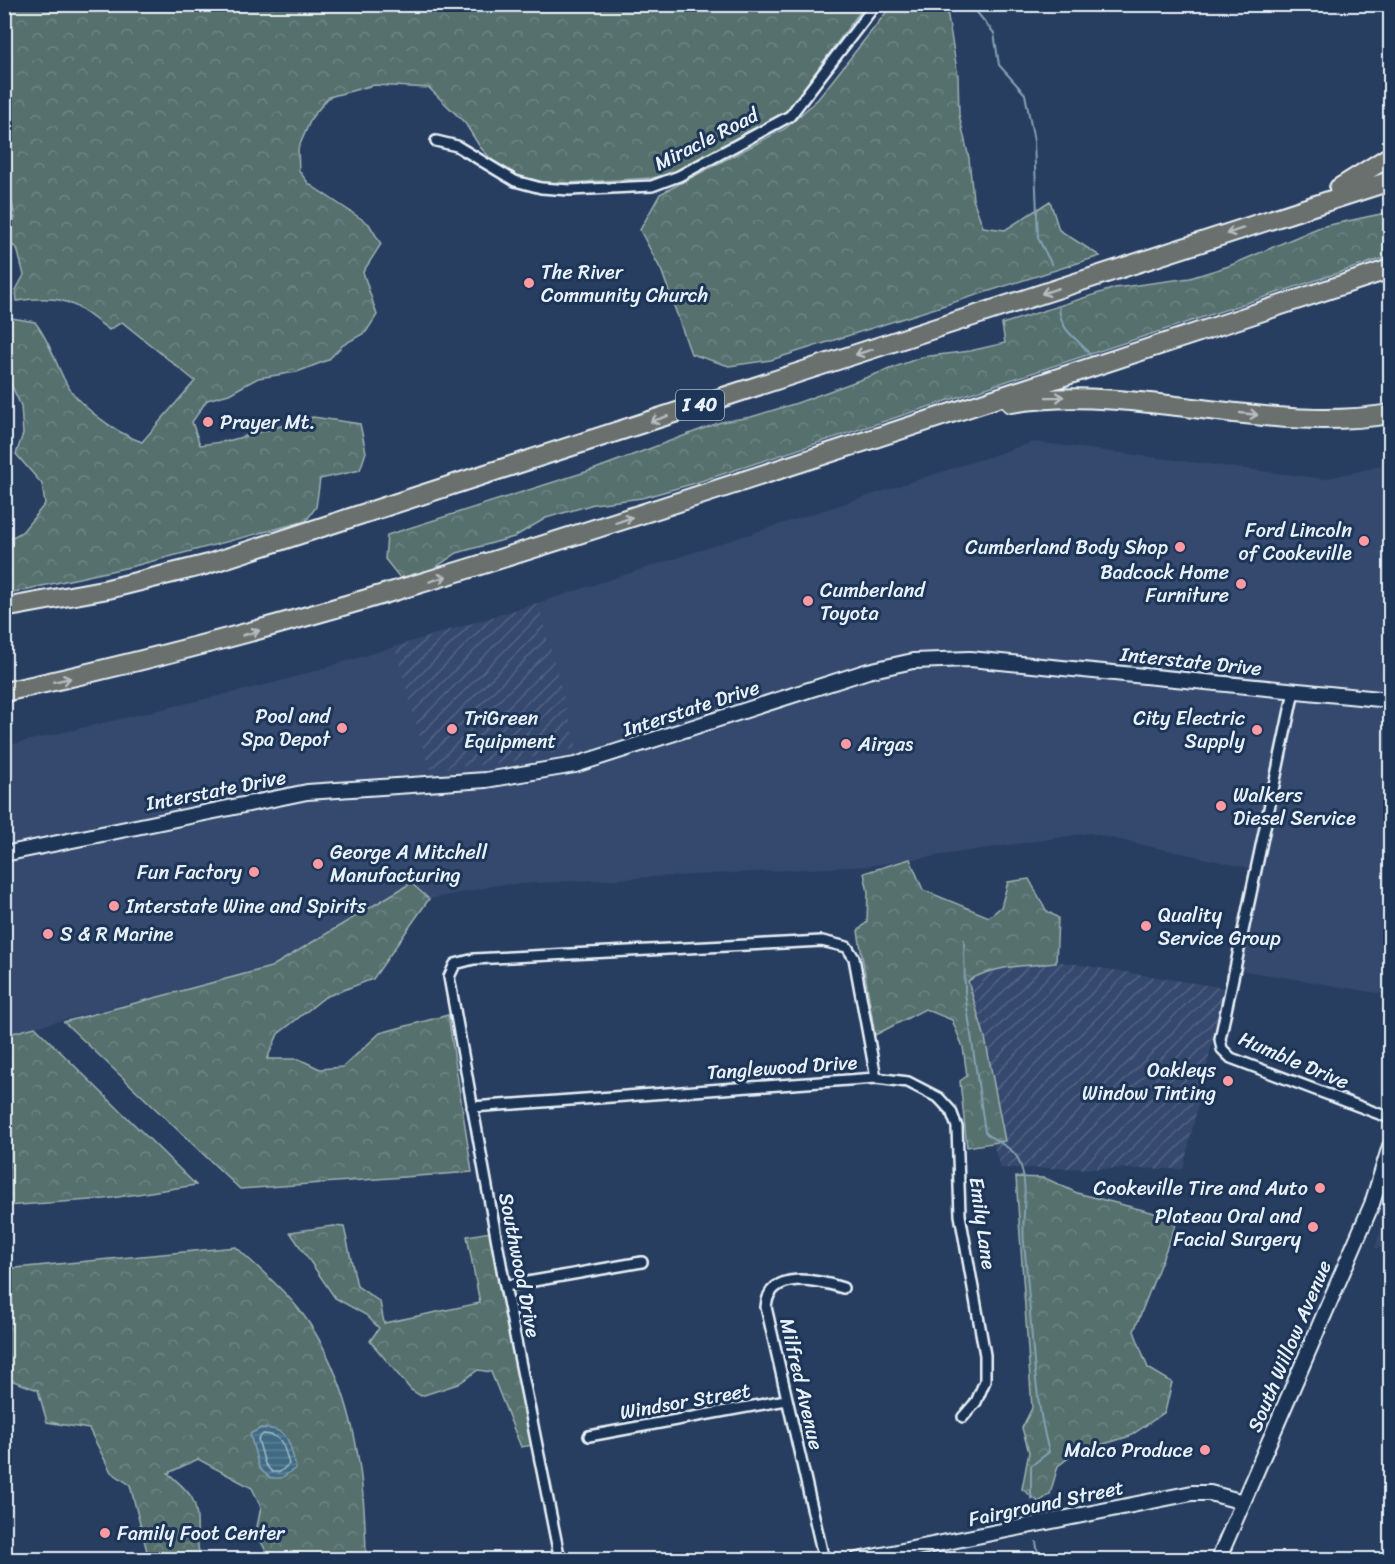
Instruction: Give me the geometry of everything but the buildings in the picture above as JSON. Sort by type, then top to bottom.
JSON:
[{"type":"highway","points":[[1270,220],[1352,182],[1390,156]]},
{"type":"highway","name":"I 40","points":[[4,608],[108,589],[205,565],[1390,181]]},
{"type":"highway","points":[[4,692],[242,636],[374,599],[533,550],[1390,269]]},
{"type":"highway","points":[[956,412],[1050,397],[1101,397],[1312,421],[1390,414]]},
{"type":"main road","name":"Interstate Drive","points":[[4,854],[307,792],[486,780],[575,765],[868,671],[913,661],[970,658],[1390,700]]},
{"type":"main road","name":"South Willow Avenue","points":[[1218,1560],[1372,1204],[1390,1146]]},
{"type":"main road","name":"Fairground Street","points":[[857,1560],[1192,1493],[1210,1493],[1242,1502]]},
{"type":"street","name":"Miracle Road","points":[[435,141],[457,146],[514,181],[541,188],[570,190],[651,186],[679,176],[790,116],[876,4]]},
{"type":"street","name":"Humble Drive","points":[[1294,691],[1220,1039],[1222,1049],[1231,1058],[1390,1118]]},
{"type":"street","name":"Tanglewood Drive","points":[[449,976],[455,964],[474,958],[834,942],[847,947],[859,973],[876,1078],[472,1107]]},
{"type":"street","name":"Southwood Drive","points":[[449,976],[506,1286],[560,1560]]},
{"type":"street","name":"Emily Lane","points":[[876,1078],[908,1082],[939,1098],[951,1111],[957,1127],[960,1215],[985,1354],[985,1381],[976,1402],[963,1417]]},
{"type":"street","points":[[506,1286],[642,1262]]},
{"type":"street","name":"Milfred Avenue","points":[[825,1560],[766,1307],[767,1296],[774,1287],[794,1280],[820,1281],[843,1288]]},
{"type":"street","name":"Windsor Street","points":[[590,1436],[786,1400]]},
{"type":"shaded area","points":[[1034,442],[1324,479],[1390,464],[1390,995],[1228,968],[1249,868],[1089,833],[867,866],[498,885],[429,899],[411,883],[271,966],[5,1035],[5,746],[274,683],[538,603]]},
{"type":"shaded area","points":[[538,603],[577,748],[505,763],[429,769],[395,647]]},
{"type":"shaded area","points":[[1006,953],[1225,988],[1183,1169],[1000,1168],[947,973]]},
{"type":"shaded area","points":[[1390,1203],[1390,1248],[1375,1248]]},
{"type":"green space","points":[[5,5],[865,5],[787,111],[677,172],[652,178],[550,184],[519,176],[493,161],[480,147],[465,123],[429,88],[374,85],[329,97],[312,117],[298,149],[299,171],[309,184],[369,224],[381,244],[363,272],[377,315],[366,332],[343,345],[328,360],[297,372],[258,378],[229,394],[207,400],[192,422],[200,445],[228,441],[313,417],[360,424],[366,452],[360,470],[320,479],[316,507],[306,521],[134,566],[5,594],[5,541],[22,532],[45,504],[42,484],[16,454],[23,434],[21,406],[5,371],[5,317],[35,322],[48,343],[64,379],[78,399],[109,425],[142,442],[195,381],[122,322],[109,330],[67,302],[46,299],[17,301],[16,290],[24,275],[17,248],[5,241],[5,234],[15,218],[10,192],[5,183]]},
{"type":"green space","points":[[892,5],[946,5],[958,76],[959,115],[969,158],[973,199],[983,227],[1005,230],[1050,201],[1059,230],[1100,256],[771,360],[729,366],[691,354],[662,272],[640,230],[660,194],[786,128],[818,99]]},
{"type":"green space","points":[[1390,212],[1390,256],[692,484],[642,498],[594,504],[546,518],[514,537],[457,553],[433,569],[400,578],[385,559],[387,535],[595,469],[721,422],[751,417],[797,403],[922,357],[970,351],[1005,343],[1002,324],[1115,288],[1190,278],[1229,266],[1320,227]]},
{"type":"green space","points":[[910,859],[923,890],[989,917],[1001,907],[1008,882],[1029,879],[1046,910],[1058,918],[1056,963],[999,969],[968,981],[985,1038],[1005,1141],[967,1147],[960,1081],[967,1076],[963,1047],[952,1020],[925,1009],[875,1035],[858,931],[867,922],[868,892],[864,873]]},
{"type":"green space","points":[[411,883],[429,899],[373,979],[325,997],[278,1034],[267,1059],[299,1059],[320,1069],[343,1067],[380,1033],[448,1015],[472,1172],[240,1189],[64,1022],[271,967]]},
{"type":"green space","points":[[35,1027],[196,1185],[105,1199],[5,1206],[5,1035]]},
{"type":"green space","points":[[1016,1177],[1045,1178],[1077,1193],[1178,1219],[1134,1331],[1148,1368],[1172,1382],[1165,1412],[1130,1436],[1075,1453],[1058,1466],[1050,1494],[1039,1502],[1022,1489],[1029,1452],[1022,1428],[1032,1408]]},
{"type":"green space","points":[[333,1226],[344,1227],[357,1286],[380,1302],[384,1323],[480,1303],[467,1236],[490,1232],[534,1445],[521,1447],[491,1372],[478,1370],[458,1384],[421,1396],[411,1390],[370,1341],[379,1328],[366,1315],[335,1298],[290,1232]]},
{"type":"green space","points":[[236,1247],[301,1312],[325,1350],[337,1378],[347,1407],[360,1467],[366,1559],[270,1559],[256,1532],[261,1507],[252,1488],[198,1459],[168,1473],[187,1491],[195,1505],[201,1559],[149,1559],[130,1485],[111,1472],[89,1429],[47,1422],[38,1390],[5,1378],[5,1269]]},
{"type":"water","points":[[261,1428],[278,1431],[290,1444],[296,1468],[281,1478],[270,1478],[259,1468],[250,1434]]},
{"type":"waterway","points":[[970,4],[994,33],[999,65],[1025,94],[1034,141],[1038,238],[1052,265]]},
{"type":"waterway","points":[[1059,308],[1066,329],[1090,355]]},
{"type":"waterway","points":[[964,940],[965,993],[985,1132],[1013,1152],[1019,1161],[1024,1181],[1023,1233],[1033,1348],[1039,1401],[1049,1452],[1031,1466],[1031,1499]]},
{"type":"waterway","points":[[1036,1542],[1039,1560]]},
{"type":"place","name":"The River Community Church","points":[[529,283]]},
{"type":"place","name":"Prayer Mt.","points":[[208,422]]},
{"type":"place","name":"Ford Lincoln of Cookeville","points":[[1364,541]]},
{"type":"place","name":"Cumberland Body Shop","points":[[1180,547]]},
{"type":"place","name":"Badcock Home Furniture","points":[[1241,584]]},
{"type":"place","name":"Cumberland Toyota","points":[[808,601]]},
{"type":"place","name":"Pool and Spa Depot","points":[[342,728]]},
{"type":"place","name":"TriGreen Equipment","points":[[452,729]]},
{"type":"place","name":"City Electric Supply","points":[[1257,730]]},
{"type":"place","name":"Airgas","points":[[846,744]]},
{"type":"place","name":"Walkers Diesel Service","points":[[1221,806]]},
{"type":"place","name":"George A Mitchell Manufacturing","points":[[318,864]]},
{"type":"place","name":"Fun Factory","points":[[254,872]]},
{"type":"place","name":"Interstate Wine and Spirits","points":[[114,906]]},
{"type":"place","name":"Quality Service Group","points":[[1146,926]]},
{"type":"place","name":"S & R Marine","points":[[48,934]]},
{"type":"place","name":"Oakleys Window Tinting","points":[[1228,1081]]},
{"type":"place","name":"Cookeville Tire and Auto","points":[[1320,1188]]},
{"type":"place","name":"Plateau Oral and Facial Surgery","points":[[1313,1227]]},
{"type":"place","name":"Malco Produce","points":[[1205,1450]]},
{"type":"place","name":"Family Foot Center","points":[[105,1533]]}]
